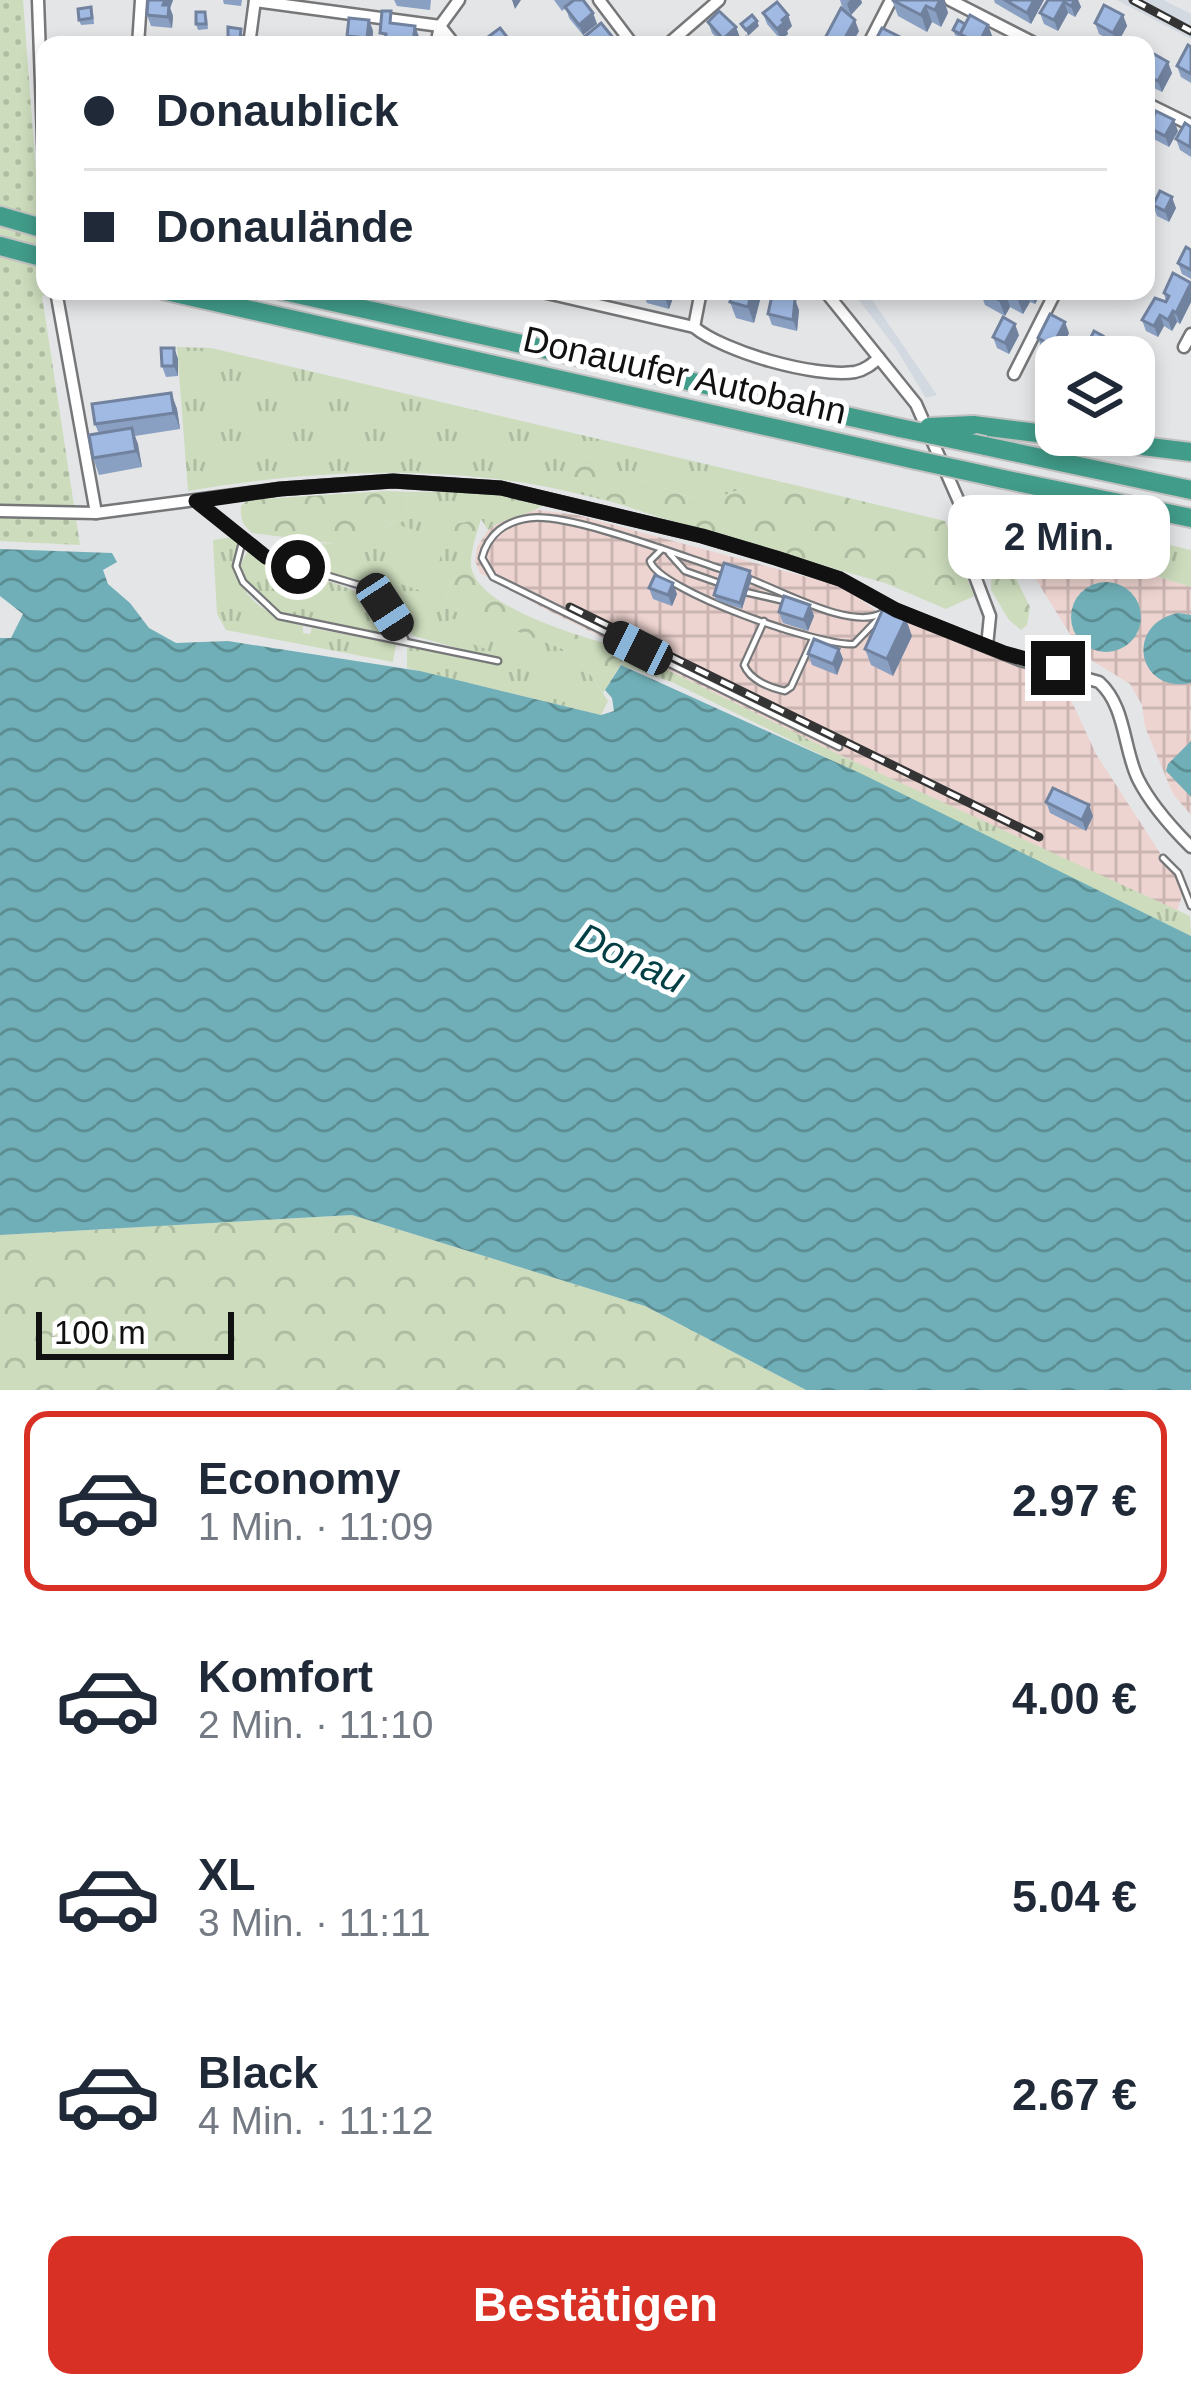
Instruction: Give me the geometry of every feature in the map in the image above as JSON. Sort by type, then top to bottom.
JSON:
[{"type":"highway","points":[[5,218],[36,227]]},
{"type":"highway","points":[[3,247],[36,256]]},
{"type":"highway","name":"Donauufer Autobahn","points":[[206,300],[1191,518]]},
{"type":"highway","name":"Donauufer Autobahn","points":[[324,300],[1191,490]]},
{"type":"highway","points":[[900,428],[973,425],[1191,452]]},
{"type":"street","points":[[38,0],[42,36]]},
{"type":"street","points":[[139,36],[141,0]]},
{"type":"street","points":[[438,36],[459,0]]},
{"type":"street","points":[[599,0],[626,36]]},
{"type":"street","points":[[678,36],[719,0]]},
{"type":"street","points":[[873,36],[891,0]]},
{"type":"street","points":[[950,0],[1011,36]]},
{"type":"street","points":[[251,36],[255,1],[440,26],[448,36]]},
{"type":"street","points":[[1155,111],[1191,125]]},
{"type":"street","points":[[58,300],[96,513]]},
{"type":"street","points":[[577,300],[694,327],[712,342],[797,366],[854,372],[879,358]]},
{"type":"street","points":[[694,327],[699,300]]},
{"type":"street","points":[[832,300],[916,404],[960,504],[965,550],[990,616],[987,646]]},
{"type":"street","points":[[1014,374],[1051,300]]},
{"type":"street","points":[[1184,347],[1191,334]]},
{"type":"street","points":[[0,511],[96,513],[280,489],[393,481],[501,488],[702,536],[840,579],[896,610],[1020,659],[1075,673],[1107,689],[1119,712],[1137,778],[1191,847]]},
{"type":"lane","points":[[196,501],[266,557],[362,586],[385,607],[406,641]]},
{"type":"lane","points":[[824,608],[664,550],[552,518],[535,517],[502,527],[482,558],[493,578],[839,747]]},
{"type":"lane","points":[[243,539],[236,566],[243,583],[279,616],[498,662]]},
{"type":"lane","points":[[664,550],[650,561],[659,575],[813,639],[838,646],[854,644],[882,614]]},
{"type":"lane","points":[[664,550],[695,576],[766,598],[866,619],[896,610]]},
{"type":"lane","points":[[764,620],[745,665],[749,675],[777,690],[791,686],[813,639]]},
{"type":"lane","points":[[1162,858],[1178,873],[1191,906]]},
{"type":"shaded area","points":[[1117,0],[1163,0],[1191,14],[1191,39]]},
{"type":"shaded area","points":[[859,300],[872,300],[937,395],[926,398]]},
{"type":"shaded area","points":[[538,510],[577,515],[844,587],[891,622],[910,620],[1062,680],[1096,754],[1180,884],[1183,893],[1177,911],[838,754],[480,573],[477,547],[488,530],[507,517]]},
{"type":"shaded area","points":[[1004,528],[1191,587],[1191,815],[1173,794],[1130,684],[1083,655]]},
{"type":"green space","points":[[0,0],[23,0],[36,172],[36,300],[43,300],[80,545],[0,541]]},
{"type":"green space","points":[[177,347],[211,348],[782,482],[750,486],[705,502],[586,456],[566,486],[628,505],[533,484],[436,474],[312,476],[188,491]]},
{"type":"green space","points":[[586,456],[705,502],[750,486],[782,482],[945,521],[974,596],[946,609],[885,583],[565,486]]},
{"type":"green space","points":[[407,492],[492,492],[544,504],[488,530],[481,519],[459,540],[462,552],[446,599],[453,607],[563,649],[582,662],[608,701],[601,715],[407,668],[407,646],[497,664],[498,659],[414,636],[373,590],[315,566],[319,543],[365,537],[406,514]]},
{"type":"green space","points":[[407,492],[406,514],[365,540],[345,545],[252,533],[241,515],[241,506],[248,500]]},
{"type":"green space","points":[[996,505],[1191,550],[1191,587],[1004,528]]},
{"type":"green space","points":[[971,508],[981,508],[1030,607],[1027,625],[1021,630],[991,590],[992,562],[968,518]]},
{"type":"green space","points":[[481,519],[471,566],[478,582],[493,596],[538,620],[629,651],[603,693],[582,662],[563,649],[453,607],[446,599],[462,552],[451,525]]},
{"type":"green space","points":[[399,525],[446,540],[438,565],[391,550]]},
{"type":"green space","points":[[234,537],[239,541],[237,572],[242,585],[261,607],[303,626],[303,633],[310,634],[312,628],[396,644],[393,662],[226,630],[217,614],[213,540]]},
{"type":"green space","points":[[247,552],[354,591],[376,606],[393,631],[336,628],[278,611],[243,573],[240,567]]},
{"type":"green space","points":[[390,553],[436,568],[428,593],[382,578]]},
{"type":"green space","points":[[451,618],[492,633],[486,649],[444,634]]},
{"type":"green space","points":[[629,651],[838,754],[1190,916],[1191,936],[672,682],[621,665]]},
{"type":"green space","points":[[352,1215],[645,1306],[806,1390],[0,1390],[0,1235]]},
{"type":"water","name":"Donau","points":[[0,549],[112,553],[117,562],[103,570],[108,584],[149,628],[176,643],[228,641],[420,671],[601,715],[614,711],[605,690],[621,665],[862,774],[1191,936],[1191,1390],[806,1390],[645,1306],[352,1215],[0,1235],[0,638],[11,638],[23,614],[0,596]]},
{"type":"water","points":[[1106,582],[1131,592],[1141,617],[1131,642],[1106,652],[1081,642],[1071,617],[1081,592]]},
{"type":"water","points":[[1178,613],[1191,615],[1191,683],[1173,684],[1159,678],[1144,656],[1150,630]]},
{"type":"water","points":[[1191,741],[1191,797],[1166,771]]},
{"type":"building","points":[[148,0],[165,0],[168,17],[147,15]]},
{"type":"building","points":[[583,0],[593,13],[579,25],[565,7]]},
{"type":"building","points":[[892,0],[940,0],[935,10],[926,6],[921,15]]},
{"type":"building","points":[[1005,0],[1034,0],[1027,13]]},
{"type":"building","points":[[1048,0],[1075,0],[1071,6],[1064,2],[1054,20],[1040,13]]},
{"type":"building","points":[[777,2],[788,15],[777,29],[763,13]]},
{"type":"building","points":[[1104,5],[1123,15],[1113,33],[1095,23]]},
{"type":"building","points":[[91,7],[92,18],[79,20],[78,9]]},
{"type":"building","points":[[841,8],[855,20],[846,36],[826,36]]},
{"type":"building","points":[[382,11],[391,11],[390,23],[415,26],[414,36],[380,33]]},
{"type":"building","points":[[719,11],[736,27],[720,36],[708,22]]},
{"type":"building","points":[[196,12],[205,12],[206,24],[196,24]]},
{"type":"building","points":[[752,15],[757,21],[746,30],[741,24]]},
{"type":"building","points":[[970,15],[988,25],[982,36],[960,34]]},
{"type":"building","points":[[349,18],[369,20],[367,36],[347,36]]},
{"type":"building","points":[[601,23],[612,36],[585,36]]},
{"type":"building","points":[[228,27],[241,29],[240,36],[228,36]]},
{"type":"building","points":[[1188,45],[1191,47],[1191,74],[1177,66]]},
{"type":"building","points":[[1155,55],[1168,62],[1155,80]]},
{"type":"building","points":[[1155,113],[1174,120],[1165,136],[1155,131]]},
{"type":"building","points":[[1185,123],[1191,127],[1190,147],[1176,139]]},
{"type":"building","points":[[1160,191],[1172,197],[1165,211],[1155,201]]},
{"type":"building","points":[[1186,247],[1191,250],[1191,270],[1178,263]]},
{"type":"building","points":[[1173,273],[1191,283],[1168,320],[1160,315],[1154,326],[1142,320],[1155,298],[1166,302],[1169,296],[1164,293]]},
{"type":"building","points":[[771,300],[795,300],[793,320],[768,314]]},
{"type":"building","points":[[1050,314],[1065,322],[1058,336],[1039,336]]},
{"type":"building","points":[[1003,317],[1015,324],[1005,343],[993,337]]},
{"type":"building","points":[[161,348],[174,348],[174,366],[162,366]]},
{"type":"building","points":[[171,393],[174,413],[95,424],[92,404]]},
{"type":"building","points":[[132,428],[136,451],[93,458],[89,435]]},
{"type":"building","points":[[724,563],[750,571],[740,603],[714,595]]},
{"type":"building","points":[[655,575],[673,583],[668,595],[649,588]]},
{"type":"building","points":[[784,596],[810,605],[804,620],[779,612]]},
{"type":"building","points":[[883,609],[906,619],[887,659],[865,649]]},
{"type":"building","points":[[814,639],[839,649],[833,664],[808,654]]},
{"type":"building","points":[[1053,788],[1089,805],[1082,820],[1046,802]]},
{"type":"railway","points":[[1133,0],[1191,31]]},
{"type":"railway","points":[[570,607],[1039,837]]},
{"type":"route","points":[[298,567],[266,557],[196,501],[393,481],[501,488],[776,558],[840,579],[896,610],[1004,653],[1058,668]]}]
